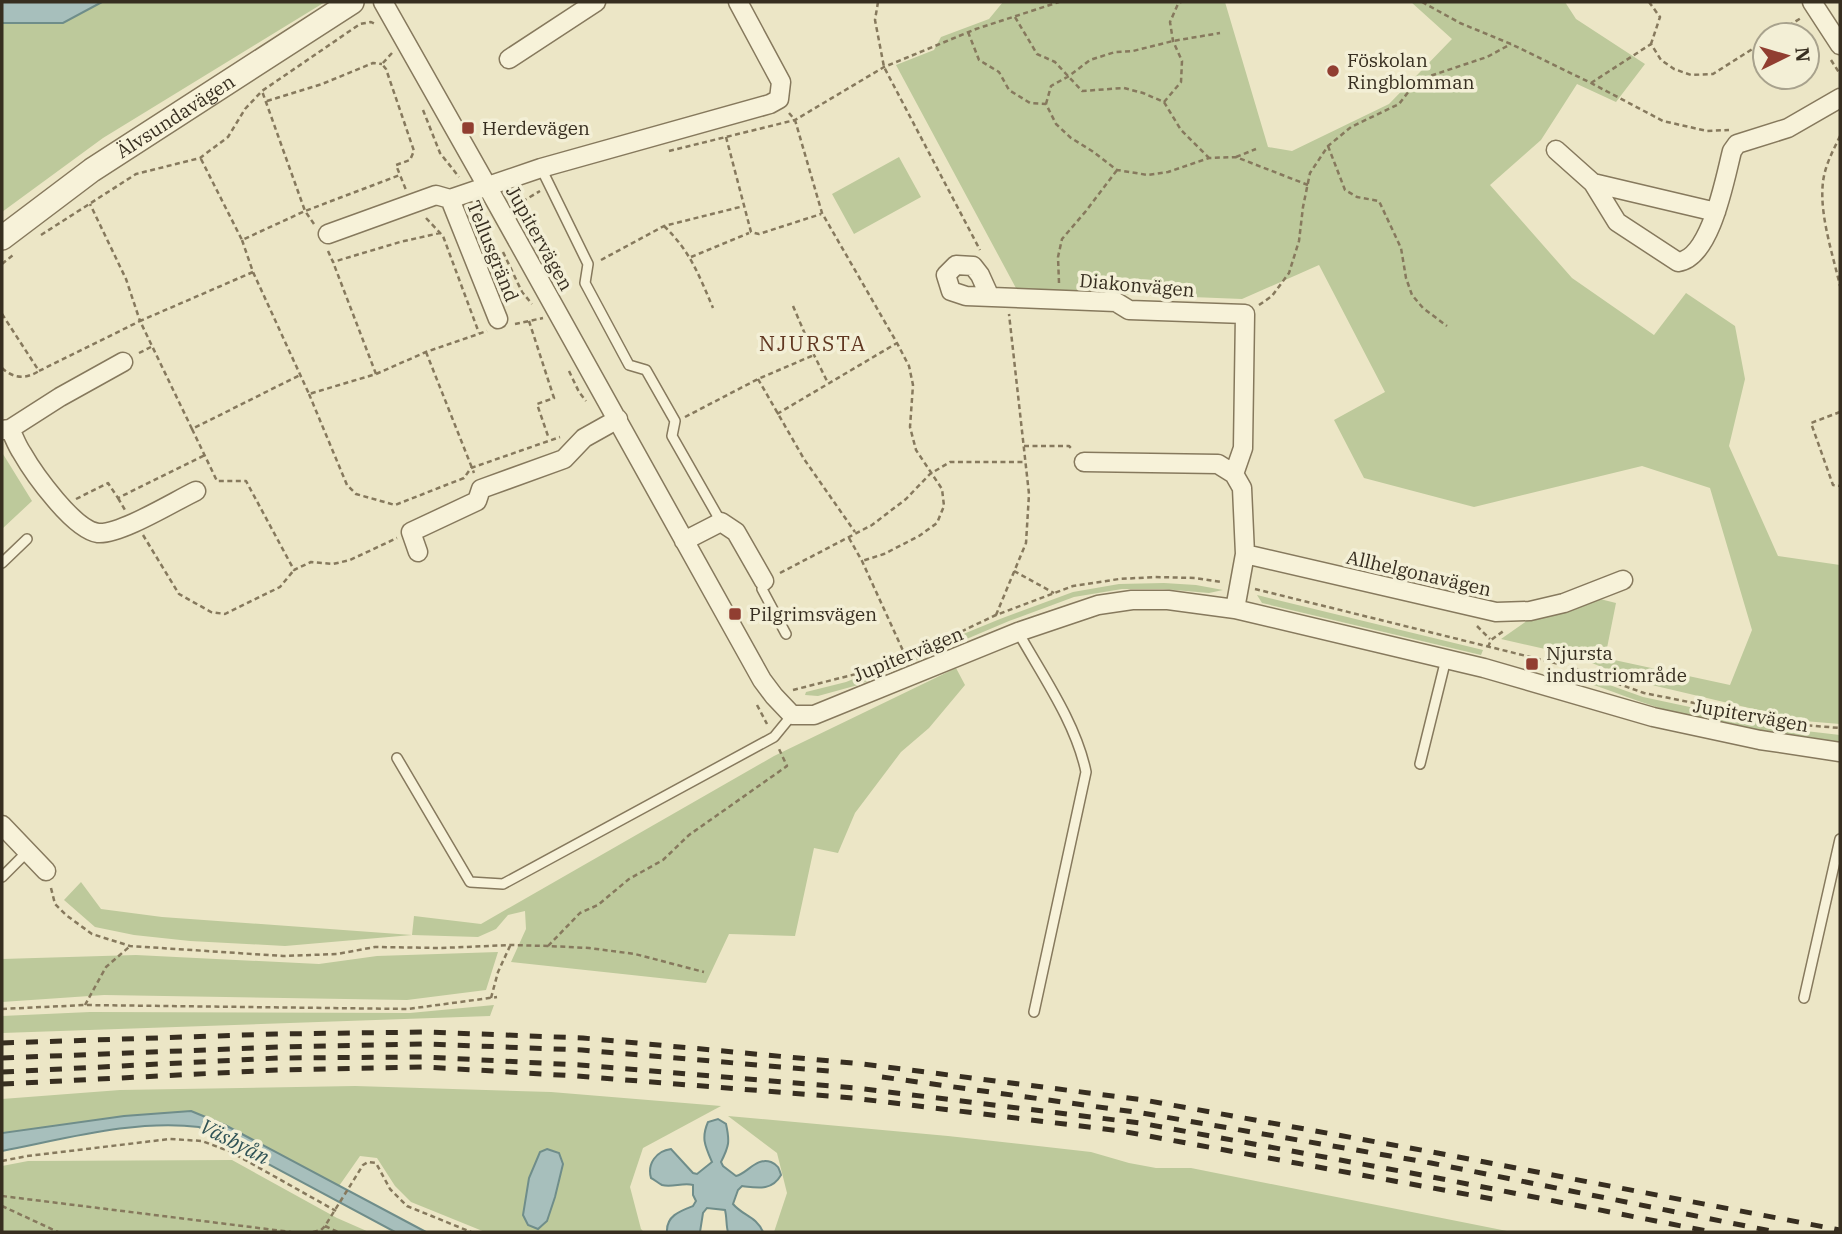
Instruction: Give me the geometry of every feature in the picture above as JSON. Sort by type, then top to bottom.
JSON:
[{"type":"street","name":"Älvsundavägen","points":[[7,247],[92,170],[352,2]]},
{"type":"street","name":"Jupitervägen","points":[[383,2],[479,189],[611,423],[684,541],[762,680],[792,715],[814,715],[1018,632],[1098,605],[1132,600],[1168,600],[1236,609],[1484,668],[1653,717],[1760,740],[1840,752]]},
{"type":"street","points":[[509,59],[596,2]]},
{"type":"street","points":[[479,189],[541,168],[770,104],[779,99],[781,82],[738,2]]},
{"type":"street","points":[[1815,5],[1840,45]]},
{"type":"street","points":[[1556,149],[1593,183],[1617,222],[1678,262],[1686,261],[1692,257],[1712,226],[1732,151],[1737,144],[1788,128],[1840,98]]},
{"type":"street","points":[[1593,183],[1716,212]]},
{"type":"street","name":"Tellusgränd","points":[[323,235],[436,195],[450,199],[479,189]]},
{"type":"street","name":"Tellusgränd","points":[[450,199],[500,323]]},
{"type":"street","name":"Diakonvägen","points":[[990,297],[1116,302],[1129,310],[1245,314]]},
{"type":"street","points":[[1234,474],[1243,448],[1245,314]]},
{"type":"street","points":[[123,362],[6,429],[49,492],[83,528],[98,533],[133,523],[196,491]]},
{"type":"street","points":[[418,552],[411,532],[477,501],[481,489],[564,459],[584,438],[611,423]]},
{"type":"street","points":[[1084,462],[1218,464],[1234,474],[1242,488],[1245,554],[1236,609]]},
{"type":"street","points":[[684,541],[721,522],[736,532],[764,581]]},
{"type":"street","name":"Allhelgonavägen","points":[[1245,554],[1496,612],[1530,611],[1564,603],[1623,580]]},
{"type":"street","points":[[2,825],[46,872]]},
{"type":"lane","points":[[541,168],[588,264],[585,283],[629,365],[646,370],[675,421],[672,436],[721,522]]},
{"type":"lane","points":[[2,563],[27,539]]},
{"type":"lane","points":[[764,581],[762,589],[786,634]]},
{"type":"lane","points":[[1018,632],[1082,751],[1086,772],[1034,1012]]},
{"type":"lane","points":[[1419,764],[1446,659]]},
{"type":"lane","points":[[397,758],[470,882],[503,884],[774,737],[792,715]]},
{"type":"lane","points":[[1804,998],[1840,839]]},
{"type":"lane","points":[[2,877],[27,852]]},
{"type":"path","points":[[1164,102],[1181,82],[1182,61],[1173,40],[1170,22],[1181,2]]},
{"type":"path","points":[[1422,2],[1591,83],[1663,121],[1707,131],[1739,130]]},
{"type":"path","points":[[1591,83],[1651,44],[1660,17],[1649,2]]},
{"type":"path","points":[[1793,21],[1815,5]]},
{"type":"path","points":[[1014,16],[1037,54],[1055,62],[1082,91],[1124,88],[1164,102],[1181,130],[1209,158]]},
{"type":"path","points":[[35,240],[136,174],[200,158],[228,137],[245,109],[262,91],[360,24],[371,22],[376,25]]},
{"type":"path","points":[[968,32],[979,60],[999,72],[1009,90],[1030,103],[1046,104]]},
{"type":"path","points":[[1220,33],[1173,40],[1133,51],[1115,52],[1090,60],[1051,86],[1046,104],[1056,124],[1071,138],[1117,170],[1148,175],[1168,172],[1209,158],[1236,157],[1256,149]]},
{"type":"path","points":[[1245,314],[1272,296],[1289,273],[1299,241],[1310,173],[1328,146],[1350,127],[1399,104],[1409,91],[1430,76],[1487,57],[1511,44]]},
{"type":"path","points":[[1651,44],[1661,60],[1674,69],[1691,75],[1713,74],[1751,50]]},
{"type":"path","points":[[382,64],[392,53]]},
{"type":"path","points":[[267,101],[322,84],[373,63],[382,64],[414,151],[410,160],[396,165],[412,203],[443,236],[479,333]]},
{"type":"path","points":[[262,91],[305,211],[323,235],[376,374]]},
{"type":"path","points":[[779,99],[795,120],[822,214],[909,366],[913,385],[910,427],[916,450],[942,489],[944,506],[937,523],[919,536],[884,554],[862,561]]},
{"type":"path","points":[[422,109],[440,153],[479,189]]},
{"type":"path","points":[[1840,136],[1828,162],[1823,184],[1824,213],[1840,286]]},
{"type":"path","points":[[726,137],[751,232]]},
{"type":"path","points":[[1328,146],[1345,190],[1357,197],[1379,201],[1401,248],[1412,295],[1423,308],[1447,326]]},
{"type":"path","points":[[1236,157],[1308,185]]},
{"type":"path","points":[[200,158],[242,240],[253,272],[347,485],[356,494],[395,505],[464,478],[471,468],[549,440],[563,436],[584,438]]},
{"type":"path","points":[[1059,300],[1058,257],[1062,239],[1117,170]]},
{"type":"path","points":[[242,240],[305,211],[400,175]]},
{"type":"path","points":[[90,204],[127,279],[140,321],[217,481],[246,481],[294,570]]},
{"type":"path","points":[[588,264],[604,259],[664,226],[744,206]]},
{"type":"path","points":[[691,257],[751,232],[759,234],[822,214]]},
{"type":"path","points":[[664,226],[691,257],[713,308]]},
{"type":"path","points":[[333,262],[440,233]]},
{"type":"path","points":[[309,394],[376,374],[500,323],[543,318],[522,292],[499,245]]},
{"type":"path","points":[[2,264],[7,247]]},
{"type":"path","points":[[2,368],[9,375],[30,376],[140,321],[253,272]]},
{"type":"path","points":[[793,306],[828,384]]},
{"type":"path","points":[[2,314],[39,371]]},
{"type":"path","points":[[529,321],[554,398],[537,404],[549,440]]},
{"type":"path","points":[[777,414],[897,343]]},
{"type":"path","points":[[426,352],[481,489]]},
{"type":"path","points":[[675,421],[758,379],[814,355]]},
{"type":"path","points":[[567,368],[579,392],[611,423]]},
{"type":"path","points":[[192,429],[299,375]]},
{"type":"path","points":[[758,379],[804,458],[856,534]]},
{"type":"path","points":[[1840,412],[1811,423],[1833,485],[1840,486]]},
{"type":"path","points":[[1024,446],[1069,446],[1084,462]]},
{"type":"path","points":[[62,506],[108,483],[118,498],[205,455]]},
{"type":"path","points":[[764,581],[872,525],[906,499],[930,474],[950,461],[1026,462]]},
{"type":"path","points":[[133,523],[148,542],[179,594],[211,612],[225,614],[280,587],[294,570],[311,562],[333,564],[350,560],[411,532]]},
{"type":"path","points":[[848,538],[862,561],[905,655]]},
{"type":"path","points":[[1014,572],[1054,593]]},
{"type":"path","points":[[548,946],[580,914],[598,905],[629,879],[663,860],[689,835],[787,766],[757,705],[794,689],[856,674],[1073,586],[1131,578],[1195,578],[1241,586],[1572,667],[1644,693],[1804,724],[1840,728]]},
{"type":"path","points":[[1484,668],[1490,640],[1530,611]]},
{"type":"path","points":[[46,872],[55,904],[66,915],[92,934],[130,946],[283,956],[337,954],[375,947],[548,946],[635,954],[704,972]]},
{"type":"path","points":[[491,998],[498,972],[511,945]]},
{"type":"path","points":[[85,1005],[106,967],[130,946]]},
{"type":"path","points":[[2,1009],[85,1005],[408,1009],[497,997]]},
{"type":"path","points":[[2,1161],[170,1139],[202,1141],[231,1152],[335,1211]]},
{"type":"path","points":[[313,1232],[320,1231],[325,1226],[363,1165],[368,1162],[376,1163],[390,1189],[407,1206],[471,1232]]},
{"type":"path","points":[[2,1196],[291,1232]]},
{"type":"path","points":[[2,1206],[58,1232]]},
{"type":"path","points":[[325,1226],[338,1232]]},
{"type":"green space","points":[[102,2],[325,2],[103,138],[2,212],[2,23],[63,23]]},
{"type":"green space","points":[[1003,2],[1225,2],[1268,147],[1292,151],[1389,104],[1452,39],[1411,2],[1565,2],[1576,19],[1645,64],[1616,102],[1577,84],[1541,140],[1490,185],[1572,278],[1654,335],[1686,293],[1735,326],[1745,379],[1729,446],[1778,556],[1840,565],[1840,724],[1804,721],[1639,682],[1572,655],[1501,639],[1531,618],[1567,611],[1600,599],[1616,603],[1605,658],[1730,685],[1752,630],[1710,488],[1642,466],[1474,507],[1364,478],[1334,420],[1385,392],[1319,265],[1242,299],[1017,290],[896,65],[934,50],[941,37],[989,19]]},
{"type":"green space","points":[[899,157],[921,197],[854,234],[832,194]]},
{"type":"green space","points":[[2,454],[32,501],[2,529]]},
{"type":"green space","points":[[1164,583],[1223,590],[1209,593],[1122,589],[1074,597],[1009,621],[858,685],[818,696],[805,695],[806,692],[846,682],[1073,592],[1119,584]]},
{"type":"green space","points":[[1257,595],[1483,650],[1481,655],[1262,603]]},
{"type":"green space","points":[[956,668],[965,685],[929,728],[901,752],[855,813],[838,853],[814,848],[795,936],[729,934],[706,983],[511,962],[526,929],[525,911],[508,915],[496,929],[478,937],[412,935],[414,916],[481,924],[774,756]]},
{"type":"green space","points":[[1590,678],[1643,697],[1797,730],[1840,735],[1840,745],[1691,717],[1588,683]]},
{"type":"green space","points":[[81,882],[101,909],[162,917],[412,935],[285,946],[190,941],[134,935],[95,927],[64,900]]},
{"type":"green space","points":[[498,952],[486,990],[407,1000],[104,995],[2,1002],[2,959],[136,955],[319,964],[377,956]]},
{"type":"green space","points":[[494,1005],[490,1016],[2,1033],[2,1016],[90,1012],[410,1013]]},
{"type":"green space","points":[[355,1086],[551,1092],[721,1106],[643,1148],[630,1187],[644,1232],[485,1232],[411,1202],[395,1186],[377,1158],[360,1156],[339,1186],[225,1125],[191,1111],[124,1116],[2,1133],[2,1099],[120,1090]]},
{"type":"green space","points":[[728,1116],[1091,1152],[1129,1163],[1156,1168],[1191,1168],[1512,1232],[774,1232],[787,1193],[777,1153]]},
{"type":"green space","points":[[232,1160],[337,1218],[369,1232],[2,1232],[2,1166],[28,1161]]},
{"type":"water","points":[[2,2],[102,2],[63,23],[2,23]]},
{"type":"water","name":"Väsbyån","points":[[191,1111],[225,1125],[426,1232],[395,1232],[199,1127],[175,1125],[125,1128],[2,1151],[2,1133],[124,1116]]},
{"type":"water","points":[[718,1119],[726,1124],[728,1135],[727,1148],[721,1162],[723,1166],[736,1176],[756,1163],[766,1161],[775,1164],[780,1170],[781,1175],[769,1186],[742,1186],[733,1204],[757,1223],[763,1232],[728,1232],[725,1210],[707,1208],[703,1213],[700,1232],[667,1232],[671,1218],[693,1206],[696,1201],[693,1185],[662,1185],[651,1178],[652,1163],[661,1152],[671,1149],[697,1174],[712,1162],[704,1137],[708,1122]]},
{"type":"water","points":[[547,1149],[559,1153],[563,1164],[547,1221],[538,1229],[528,1225],[523,1215],[529,1178],[540,1152]]},
{"type":"railway","points":[[2,1043],[427,1032],[583,1038],[863,1064],[1144,1100],[1840,1230]]},
{"type":"railway","points":[[2,1058],[426,1044],[582,1050],[840,1072]]},
{"type":"railway","points":[[2,1072],[278,1058],[424,1057],[580,1065],[856,1088],[1140,1123],[1712,1232]]},
{"type":"railway","points":[[2,1084],[277,1070],[425,1067],[576,1076],[853,1098],[1121,1131],[1498,1200]]},
{"type":"railway","points":[[882,1077],[1142,1113],[1431,1163],[1776,1232]]},
{"type":"place","name":"Föskolan Ringblomman","points":[[1333,71]]},
{"type":"place","name":"Herdevägen","points":[[468,128]]},
{"type":"place","name":"Pilgrimsvägen","points":[[735,614]]},
{"type":"place","name":"Njursta industriområde","points":[[1532,664]]},
{"type":"district","name":"NJURSTA","points":[[813,343]]}]
